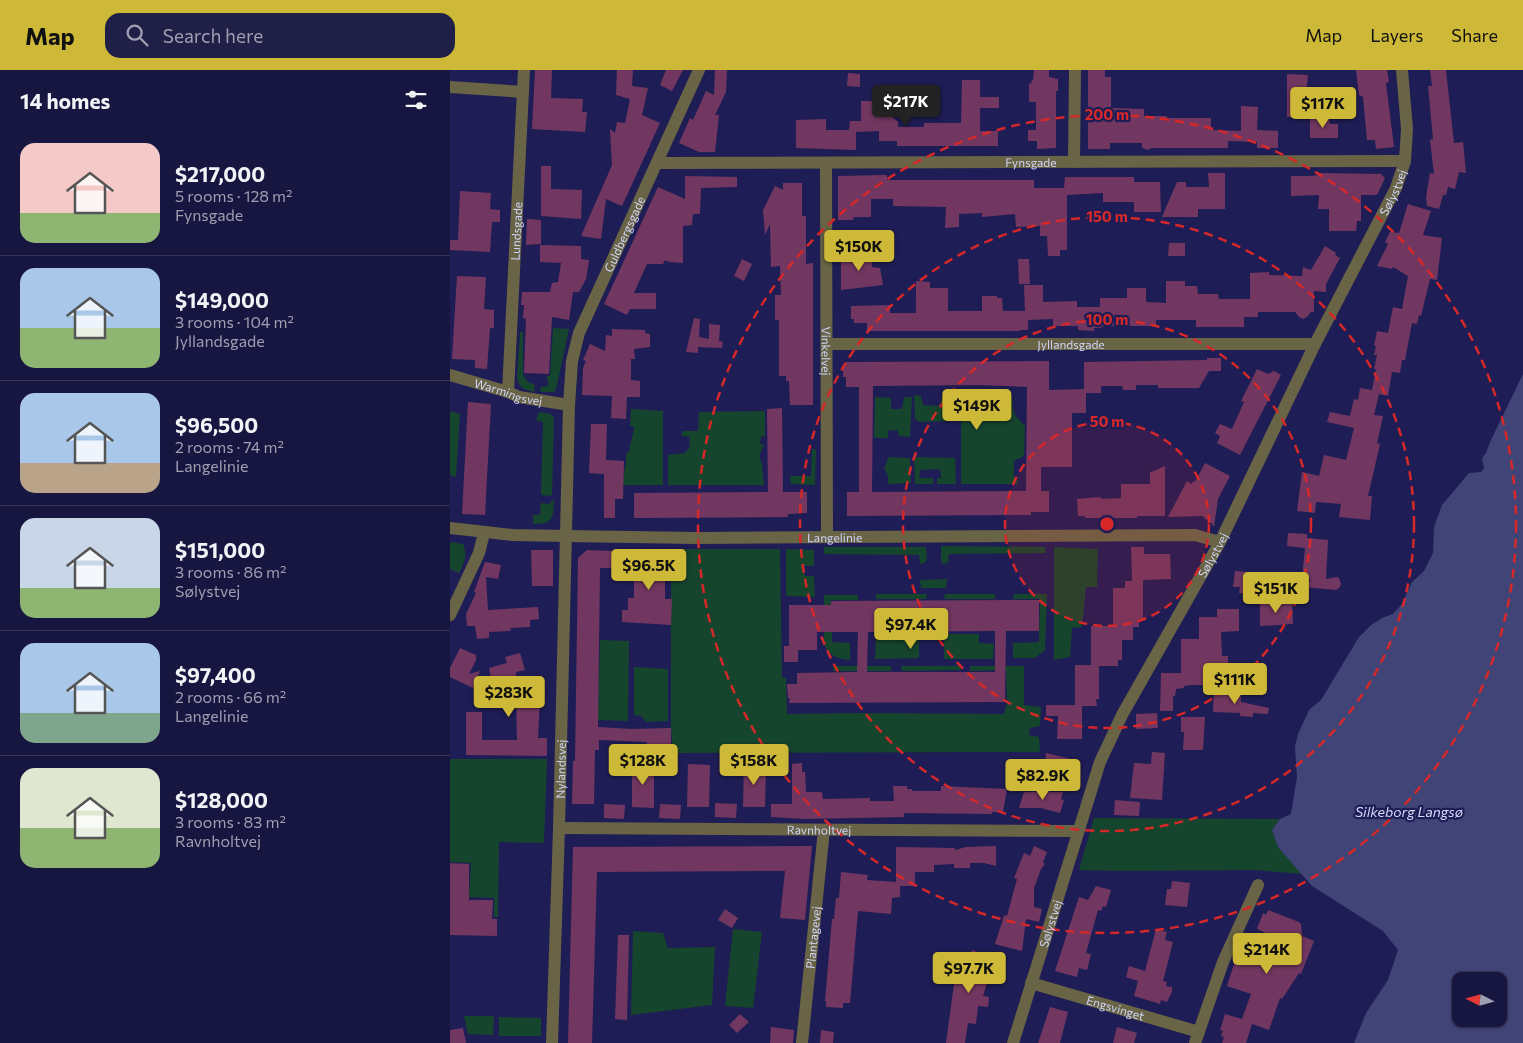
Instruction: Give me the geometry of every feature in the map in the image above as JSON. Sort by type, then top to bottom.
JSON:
[{"type":"street","name":"Lundsgade","points":[[508,392],[524,70]]},
{"type":"street","name":"Guldbergsgade","points":[[569,405],[572,361],[579,333],[700,70]]},
{"type":"street","points":[[1074,70],[1074,162]]},
{"type":"street","name":"Sølystvej","points":[[1013,1043],[1100,762],[1122,715],[1220,542],[1315,344],[1396,188],[1405,161],[1407,129],[1402,70]]},
{"type":"street","points":[[450,87],[523,92]]},
{"type":"street","name":"Fynsgade","points":[[657,163],[1405,161]]},
{"type":"street","name":"Vinkelvej","points":[[826,163],[827,536]]},
{"type":"street","name":"Jyllandsgade","points":[[827,344],[1315,344]]},
{"type":"street","name":"Warmingsvej","points":[[450,375],[519,397],[569,405]]},
{"type":"street","name":"Nylandsvej","points":[[552,1043],[569,405]]},
{"type":"street","name":"Langelinie","points":[[450,528],[484,533],[566,536],[1195,536],[1220,542]]},
{"type":"street","points":[[450,615],[479,554],[484,533]]},
{"type":"street","name":"Ravnholtvej","points":[[559,828],[1078,831]]},
{"type":"street","name":"Plantagevej","points":[[802,1043],[824,830]]},
{"type":"street","name":"Engsvinget","points":[[1031,983],[1197,1038],[1223,962],[1258,885]]},
{"type":"green space","points":[[553,328],[569,329],[556,390],[553,392],[540,392],[541,387],[548,386],[546,376],[550,376]]},
{"type":"green space","points":[[520,332],[523,332],[523,375],[528,382],[535,385],[534,392],[523,388],[517,378]]},
{"type":"green space","points":[[914,395],[921,396],[923,405],[939,406],[943,395],[955,395],[954,421],[919,422],[915,419]]},
{"type":"green space","points":[[1012,396],[1014,412],[1025,426],[1024,456],[1014,461],[1014,477],[1017,478],[1018,484],[961,484],[961,397]]},
{"type":"green space","points":[[875,397],[891,398],[891,409],[902,409],[904,397],[912,397],[910,437],[899,436],[897,430],[888,431],[888,438],[874,438]]},
{"type":"green space","points":[[631,409],[663,411],[663,485],[622,485],[626,454],[629,452],[634,427],[630,426]]},
{"type":"green space","points":[[450,411],[460,414],[456,477],[450,475]]},
{"type":"green space","points":[[765,411],[765,436],[761,437],[760,444],[764,445],[759,456],[762,464],[764,485],[668,485],[668,455],[684,453],[689,449],[690,437],[682,436],[682,431],[698,431],[699,412]]},
{"type":"green space","points":[[539,412],[551,414],[554,418],[552,496],[541,495],[543,422],[536,420]]},
{"type":"green space","points":[[812,449],[816,449],[815,485],[791,484],[790,476],[811,476]]},
{"type":"green space","points":[[889,457],[910,458],[911,483],[888,484],[888,476],[884,468]]},
{"type":"green space","points":[[914,457],[955,458],[956,484],[937,484],[937,478],[941,478],[940,469],[920,470],[919,478],[933,478],[933,484],[915,484]]},
{"type":"green space","points":[[552,500],[554,501],[554,507],[551,519],[545,523],[533,524],[533,515],[540,515],[541,503],[550,504]]},
{"type":"green space","points":[[450,542],[463,544],[465,559],[459,573],[450,569]]},
{"type":"green space","points":[[941,546],[1045,547],[1046,553],[949,554],[948,563],[943,564],[941,561]]},
{"type":"green space","points":[[824,547],[926,547],[927,560],[920,564],[919,555],[824,554]]},
{"type":"green space","points":[[1054,547],[1098,549],[1097,587],[1086,587],[1082,627],[1072,628],[1070,657],[1054,660]]},
{"type":"green space","points":[[675,549],[780,549],[782,677],[786,678],[787,714],[1004,714],[1007,703],[1006,670],[970,671],[970,666],[1024,666],[1024,705],[1041,707],[1040,726],[1030,728],[1029,735],[1039,737],[1040,752],[673,753],[671,728],[671,556],[676,556]]},
{"type":"green space","points":[[786,549],[814,550],[814,566],[804,566],[805,576],[814,576],[815,597],[786,596]]},
{"type":"green space","points":[[947,579],[946,588],[921,588],[920,580]]},
{"type":"green space","points":[[876,594],[927,594],[926,599],[876,599]]},
{"type":"green space","points":[[945,594],[995,594],[995,599],[944,599]]},
{"type":"green space","points":[[1014,594],[1047,594],[1045,650],[1035,658],[1013,658],[1013,643],[1039,642],[1040,599],[1013,599]]},
{"type":"green space","points":[[824,595],[858,595],[858,600],[831,600],[832,642],[850,643],[850,660],[834,656],[824,644]]},
{"type":"green space","points":[[919,633],[919,658],[875,659],[876,634]]},
{"type":"green space","points":[[944,634],[979,634],[979,643],[994,644],[993,659],[944,659]]},
{"type":"green space","points":[[600,640],[629,641],[628,721],[598,720]]},
{"type":"green space","points":[[833,666],[891,666],[891,671],[833,671]]},
{"type":"green space","points":[[901,666],[960,666],[961,670],[902,671]]},
{"type":"green space","points":[[634,667],[668,669],[668,721],[646,722],[641,716],[634,715]]},
{"type":"green space","points":[[450,759],[547,759],[544,843],[499,842],[498,917],[494,917],[494,898],[469,897],[471,863],[450,862]]},
{"type":"green space","points":[[1094,818],[1280,819],[1272,830],[1278,847],[1302,874],[1254,870],[1079,870]]},
{"type":"green space","points":[[733,929],[762,932],[753,1008],[725,1006]]},
{"type":"green space","points":[[633,931],[663,933],[668,948],[715,947],[712,1005],[631,1015]]},
{"type":"green space","points":[[464,1016],[494,1016],[493,1035],[468,1034]]},
{"type":"green space","points":[[499,1017],[541,1018],[541,1036],[499,1036]]},
{"type":"water","name":"Silkeborg Langsø","points":[[1523,374],[1523,1043],[1354,1043],[1366,1013],[1388,980],[1398,950],[1383,931],[1312,886],[1278,847],[1272,830],[1280,819],[1291,814],[1297,777],[1295,746],[1298,734],[1309,710],[1321,700],[1359,637],[1371,625],[1393,614],[1402,604],[1412,582],[1424,571],[1433,553],[1434,527],[1442,505],[1469,473],[1481,472],[1484,468],[1482,458]]},
{"type":"building","points":[[535,70],[552,70],[551,98],[583,99],[582,112],[587,112],[585,132],[532,129]]},
{"type":"building","points":[[617,70],[633,70],[632,86],[648,88],[642,115],[660,123],[622,206],[606,199],[601,239],[581,236],[612,165],[610,129],[615,133],[617,122],[625,123],[630,99],[616,95]]},
{"type":"building","points":[[666,70],[683,70],[672,91],[660,85]]},
{"type":"building","points":[[715,70],[727,70],[726,92],[715,115],[719,115],[715,152],[699,152],[679,143],[690,118],[693,120],[706,91],[714,95]]},
{"type":"building","points":[[1034,70],[1049,70],[1049,77],[1058,79],[1058,91],[1056,91],[1056,148],[1037,149],[1037,141],[1028,141],[1028,130],[1036,130],[1036,102],[1029,102],[1029,83],[1031,84],[1033,80]]},
{"type":"building","points":[[1088,70],[1105,70],[1105,77],[1111,77],[1111,108],[1144,109],[1144,116],[1211,118],[1211,130],[1241,131],[1241,106],[1258,107],[1257,130],[1278,131],[1278,148],[1257,148],[1257,142],[1228,141],[1228,148],[1151,148],[1148,150],[1142,148],[1142,143],[1110,143],[1110,149],[1088,149]]},
{"type":"building","points":[[1356,70],[1387,70],[1389,82],[1386,83],[1394,147],[1376,149],[1375,140],[1367,140],[1363,97],[1359,95]]},
{"type":"building","points":[[1430,70],[1446,70],[1454,143],[1463,142],[1466,173],[1459,172],[1455,189],[1448,187],[1446,195],[1443,195],[1439,209],[1427,206],[1426,197],[1430,173],[1434,174],[1430,140],[1433,139],[1428,86],[1432,86]]},
{"type":"building","points":[[848,73],[860,74],[860,87],[847,86]]},
{"type":"building","points":[[1287,74],[1308,75],[1306,96],[1312,96],[1311,117],[1287,117]]},
{"type":"building","points":[[962,80],[980,80],[980,97],[999,97],[999,108],[980,108],[980,131],[998,131],[998,146],[897,146],[897,141],[879,141],[879,131],[856,132],[856,150],[796,148],[796,120],[826,119],[826,130],[849,130],[850,121],[861,121],[861,101],[882,101],[882,115],[890,115],[898,122],[898,127],[924,127],[924,123],[961,123]]},
{"type":"building","points":[[1310,119],[1329,119],[1330,124],[1338,124],[1338,138],[1310,138]]},
{"type":"building","points":[[541,166],[551,166],[551,189],[582,190],[581,219],[541,216]]},
{"type":"building","points":[[1208,173],[1225,173],[1225,209],[1198,209],[1198,217],[1162,217],[1177,182],[1186,182],[1186,187],[1209,187]]},
{"type":"building","points":[[1318,173],[1381,174],[1385,178],[1377,195],[1361,195],[1361,221],[1357,221],[1356,231],[1329,231],[1329,209],[1318,209],[1319,195],[1291,196],[1291,176],[1312,176],[1318,175]]},
{"type":"building","points":[[887,175],[887,180],[1034,180],[1034,188],[1064,188],[1065,177],[1134,177],[1134,182],[1160,182],[1161,212],[1134,212],[1134,202],[1103,202],[1103,193],[1067,195],[1067,250],[1060,250],[1060,256],[1048,256],[1047,236],[1040,236],[1040,226],[1016,227],[1015,214],[982,217],[982,213],[959,214],[959,227],[945,228],[946,207],[893,206],[893,199],[871,199],[871,217],[854,217],[853,220],[838,220],[838,176]]},
{"type":"building","points":[[685,176],[737,177],[737,187],[701,188],[700,214],[693,214],[692,225],[683,226],[683,263],[665,260],[663,264],[647,264],[634,293],[656,293],[656,309],[630,309],[627,315],[604,304],[658,187],[685,199]]},
{"type":"building","points":[[783,183],[802,183],[802,216],[806,216],[806,264],[813,263],[813,405],[790,405],[789,381],[786,381],[786,376],[779,376],[779,320],[775,320],[775,295],[781,295],[780,266],[771,267],[770,224],[765,235],[763,210],[775,186],[783,190]]},
{"type":"building","points":[[460,191],[491,193],[490,209],[500,210],[500,222],[492,222],[490,252],[450,250],[450,240],[458,240]]},
{"type":"building","points":[[1408,204],[1431,211],[1423,235],[1442,238],[1437,280],[1430,279],[1421,316],[1419,315],[1417,324],[1412,323],[1405,360],[1402,360],[1400,373],[1392,372],[1388,396],[1379,394],[1374,415],[1383,416],[1377,443],[1380,444],[1368,496],[1372,496],[1370,520],[1339,517],[1341,504],[1316,502],[1315,513],[1297,511],[1302,472],[1319,476],[1324,455],[1346,460],[1354,428],[1327,422],[1330,412],[1350,416],[1354,399],[1358,400],[1360,388],[1372,390],[1376,369],[1374,369],[1377,355],[1374,355],[1376,346],[1374,346],[1377,331],[1388,333],[1393,307],[1402,309],[1408,276],[1393,267],[1392,269],[1377,266],[1388,244],[1385,242],[1390,232],[1399,233]]},
{"type":"building","points":[[527,219],[541,220],[541,244],[526,245]]},
{"type":"building","points":[[1169,243],[1185,243],[1185,256],[1168,256]]},
{"type":"building","points":[[540,245],[581,246],[581,259],[589,260],[586,279],[579,292],[573,292],[569,320],[552,317],[549,374],[524,373],[526,319],[523,318],[524,305],[521,305],[522,292],[550,292],[552,283],[558,282],[561,263],[540,262]]},
{"type":"building","points":[[1325,246],[1340,258],[1326,284],[1326,292],[1314,291],[1314,312],[1311,312],[1303,319],[1295,312],[1258,312],[1258,317],[1244,317],[1244,327],[1196,327],[1196,320],[1156,320],[1156,326],[1105,326],[1094,328],[1094,331],[1078,330],[1078,326],[1053,326],[1053,319],[1028,320],[1028,330],[1020,331],[867,331],[867,323],[854,323],[854,319],[851,319],[851,306],[890,305],[890,313],[916,313],[916,281],[930,282],[930,288],[948,288],[948,311],[982,311],[982,296],[997,296],[997,298],[1002,298],[1003,311],[1025,311],[1024,285],[1043,285],[1043,302],[1077,301],[1077,307],[1100,307],[1100,298],[1127,298],[1127,288],[1146,288],[1146,302],[1166,303],[1166,281],[1185,281],[1185,286],[1197,286],[1198,294],[1218,294],[1219,299],[1250,299],[1250,273],[1269,272],[1269,275],[1302,276],[1303,267],[1311,270]]},
{"type":"building","points":[[841,254],[863,254],[863,258],[872,258],[872,267],[880,268],[883,285],[841,290]]},
{"type":"building","points":[[742,259],[752,264],[744,281],[734,276]]},
{"type":"building","points":[[1018,259],[1029,259],[1030,284],[1019,284]]},
{"type":"building","points":[[457,276],[486,277],[484,309],[494,310],[494,328],[490,328],[487,369],[475,368],[475,360],[452,359]]},
{"type":"building","points":[[694,318],[700,319],[699,337],[709,339],[709,324],[720,325],[719,341],[723,342],[722,348],[698,347],[698,353],[686,352]]},
{"type":"building","points":[[612,329],[645,330],[645,333],[650,334],[650,347],[634,349],[635,359],[631,359],[631,380],[640,381],[640,397],[627,397],[626,419],[611,418],[612,396],[582,395],[583,368],[586,361],[583,360],[590,344],[605,351],[606,335],[612,336]]},
{"type":"building","points":[[1207,358],[1221,358],[1221,371],[1209,371],[1199,388],[1158,388],[1158,385],[1136,385],[1136,390],[1123,390],[1122,386],[1101,386],[1101,393],[1086,393],[1086,413],[1072,413],[1072,467],[1041,467],[1041,491],[1049,491],[1049,512],[1031,512],[1031,515],[847,516],[847,492],[859,492],[859,387],[846,387],[846,377],[843,377],[843,364],[846,364],[846,362],[1049,361],[1049,390],[1084,389],[1084,362],[1207,360]],"holes":[[[980,385],[1027,387],[1026,491],[872,492],[873,386]]]},
{"type":"building","points":[[1257,369],[1268,374],[1274,371],[1281,375],[1240,455],[1217,443],[1220,436],[1215,433],[1220,424],[1232,429],[1244,402],[1241,401]]},
{"type":"building","points":[[468,402],[491,404],[485,515],[462,514]]},
{"type":"building","points":[[782,408],[783,492],[807,492],[807,513],[788,514],[788,517],[634,518],[634,493],[768,492],[767,409]]},
{"type":"building","points":[[591,424],[607,424],[606,460],[624,461],[623,499],[615,499],[615,518],[604,518],[604,474],[589,473]]},
{"type":"building","points":[[1205,463],[1230,476],[1218,499],[1214,527],[1203,516],[1168,517],[1187,481],[1192,484],[1193,481],[1195,482]]},
{"type":"building","points":[[1165,466],[1165,516],[1085,518],[1085,516],[1078,516],[1077,499],[1121,498],[1121,484],[1150,484],[1150,472]]},
{"type":"building","points":[[1288,533],[1307,534],[1307,538],[1328,540],[1326,579],[1339,578],[1340,587],[1336,590],[1303,587],[1302,584],[1310,582],[1310,579],[1302,578],[1305,548],[1287,546]]},
{"type":"building","points":[[1131,547],[1144,547],[1144,554],[1170,554],[1171,579],[1143,580],[1143,621],[1139,621],[1139,627],[1133,627],[1133,640],[1122,640],[1122,660],[1118,660],[1118,666],[1099,666],[1099,699],[1096,699],[1097,706],[1082,706],[1082,739],[1057,739],[1058,716],[1046,716],[1046,705],[1075,705],[1075,665],[1091,665],[1091,626],[1113,626],[1113,588],[1125,588],[1125,581],[1132,581]]},
{"type":"building","points":[[531,550],[553,550],[553,586],[532,586]]},
{"type":"building","points":[[587,550],[614,551],[613,568],[600,568],[598,727],[631,729],[671,728],[671,755],[647,755],[647,742],[599,740],[599,750],[595,750],[594,804],[572,804],[573,761],[575,761],[578,558]]},
{"type":"building","points":[[634,551],[665,551],[665,599],[672,599],[671,625],[622,622],[622,610],[628,610],[628,598],[634,598]]},
{"type":"building","points":[[485,562],[501,565],[498,579],[486,577],[488,610],[538,607],[539,619],[530,620],[530,627],[510,628],[511,631],[489,632],[489,638],[477,639],[475,626],[467,626],[466,614],[476,593],[474,592]]},
{"type":"building","points":[[1235,571],[1260,573],[1258,594],[1239,593],[1240,587],[1233,587]]},
{"type":"building","points":[[1039,600],[1039,631],[1006,631],[1005,702],[789,703],[790,698],[788,698],[787,684],[797,684],[797,673],[857,672],[858,632],[817,632],[817,650],[798,650],[798,662],[784,662],[784,646],[789,646],[789,605],[831,605],[831,601]],"holes":[[[995,631],[995,672],[867,672],[868,632]]]},
{"type":"building","points":[[1282,602],[1292,602],[1293,624],[1260,626],[1260,604],[1282,604]]},
{"type":"building","points":[[1217,609],[1239,609],[1239,631],[1221,632],[1222,656],[1228,656],[1228,667],[1223,667],[1223,685],[1191,685],[1176,689],[1175,696],[1173,696],[1173,711],[1160,711],[1161,673],[1181,673],[1181,639],[1199,639],[1199,617],[1217,617]]},
{"type":"building","points":[[460,648],[476,655],[476,660],[469,674],[480,671],[473,688],[450,677],[450,668]]},
{"type":"building","points":[[520,653],[525,670],[516,672],[516,696],[531,696],[531,699],[540,699],[538,738],[547,738],[547,756],[466,755],[466,712],[482,712],[482,740],[517,740],[516,697],[502,697],[502,690],[493,690],[489,668],[507,663],[505,657]]},
{"type":"building","points":[[1214,691],[1234,692],[1234,695],[1241,696],[1241,702],[1269,708],[1268,714],[1253,713],[1253,717],[1240,716],[1240,713],[1213,712]]},
{"type":"building","points":[[1157,713],[1158,728],[1136,729],[1136,714]]},
{"type":"building","points":[[1181,717],[1205,717],[1203,750],[1183,750],[1184,732],[1181,732]]},
{"type":"building","points":[[1152,752],[1165,753],[1162,800],[1130,798],[1134,763],[1151,764]]},
{"type":"building","points":[[1046,753],[1071,759],[1069,764],[1072,765],[1065,787],[1043,779]]},
{"type":"building","points":[[802,763],[802,772],[805,772],[806,792],[822,792],[823,799],[870,798],[870,801],[894,801],[893,786],[907,786],[907,789],[912,789],[912,791],[941,791],[941,786],[1007,789],[1003,812],[992,812],[992,814],[904,813],[904,817],[805,819],[771,817],[771,804],[792,804],[792,764]]},
{"type":"building","points":[[688,764],[710,765],[709,807],[687,807]]},
{"type":"building","points":[[744,764],[766,765],[765,807],[743,807]]},
{"type":"building","points":[[632,765],[654,765],[654,808],[632,807]]},
{"type":"building","points":[[1024,792],[1063,792],[1061,799],[1064,800],[1060,813],[1041,808],[1019,808]]},
{"type":"building","points":[[1115,800],[1140,802],[1139,816],[1114,815]]},
{"type":"building","points":[[715,803],[737,804],[736,818],[715,817]]},
{"type":"building","points":[[604,804],[625,805],[624,819],[604,818]]},
{"type":"building","points":[[660,804],[681,805],[680,819],[659,818]]},
{"type":"building","points":[[812,846],[805,920],[780,918],[785,871],[597,872],[592,1043],[568,1043],[573,847]]},
{"type":"building","points":[[996,846],[996,866],[984,863],[970,863],[970,868],[954,868],[954,864],[934,865],[934,872],[915,872],[915,886],[900,886],[900,897],[892,898],[891,914],[858,911],[850,1003],[843,1003],[843,1008],[826,1007],[832,919],[834,919],[836,898],[839,898],[841,872],[868,875],[867,880],[896,882],[896,847],[955,848],[955,850],[966,847]]},
{"type":"building","points":[[1034,846],[1047,852],[1043,862],[1045,864],[1041,869],[1034,888],[1034,907],[1042,909],[1039,922],[1026,919],[1022,951],[995,944],[1004,915],[1007,916],[1017,879],[1014,878],[1024,853],[1030,856]]},
{"type":"building","points":[[450,863],[469,864],[469,900],[493,900],[492,919],[497,919],[497,936],[450,935]]},
{"type":"building","points":[[1172,881],[1190,883],[1187,907],[1165,905],[1167,889],[1171,889]]},
{"type":"building","points":[[1096,886],[1111,890],[1106,907],[1103,906],[1101,911],[1098,910],[1086,953],[1091,954],[1087,970],[1079,968],[1077,977],[1055,971],[1079,897],[1088,900]]},
{"type":"building","points":[[725,909],[738,918],[732,928],[718,920]]},
{"type":"building","points":[[1268,910],[1299,922],[1301,924],[1302,936],[1314,941],[1301,974],[1299,973],[1282,999],[1280,998],[1269,1030],[1252,1024],[1246,1043],[1222,1043],[1224,1037],[1221,1036],[1223,1031],[1220,1030],[1225,1014],[1242,1019],[1251,994],[1227,986],[1237,955],[1256,963],[1268,934],[1257,929],[1263,913],[1266,915]]},
{"type":"building","points":[[1156,929],[1167,932],[1165,940],[1173,942],[1163,981],[1167,982],[1166,986],[1172,987],[1172,992],[1167,1002],[1161,1000],[1160,1004],[1134,996],[1138,981],[1126,977],[1129,966],[1145,971]]},
{"type":"building","points":[[618,935],[629,935],[627,1020],[615,1019]]},
{"type":"building","points":[[972,950],[997,959],[983,996],[989,997],[988,1007],[978,1006],[976,1024],[968,1023],[965,1043],[946,1043],[955,977],[950,976],[953,964],[966,968]]},
{"type":"building","points":[[1050,1007],[1068,1012],[1060,1043],[1038,1043]]},
{"type":"building","points":[[740,1014],[749,1022],[737,1033],[729,1025]]},
{"type":"building","points":[[771,1027],[794,1030],[793,1043],[770,1043]]},
{"type":"building","points":[[1117,1027],[1137,1033],[1134,1043],[1113,1043]]},
{"type":"building","points":[[463,1028],[466,1043],[450,1043],[450,1030]]},
{"type":"building","points":[[821,1030],[834,1032],[833,1043],[820,1043]]}]
